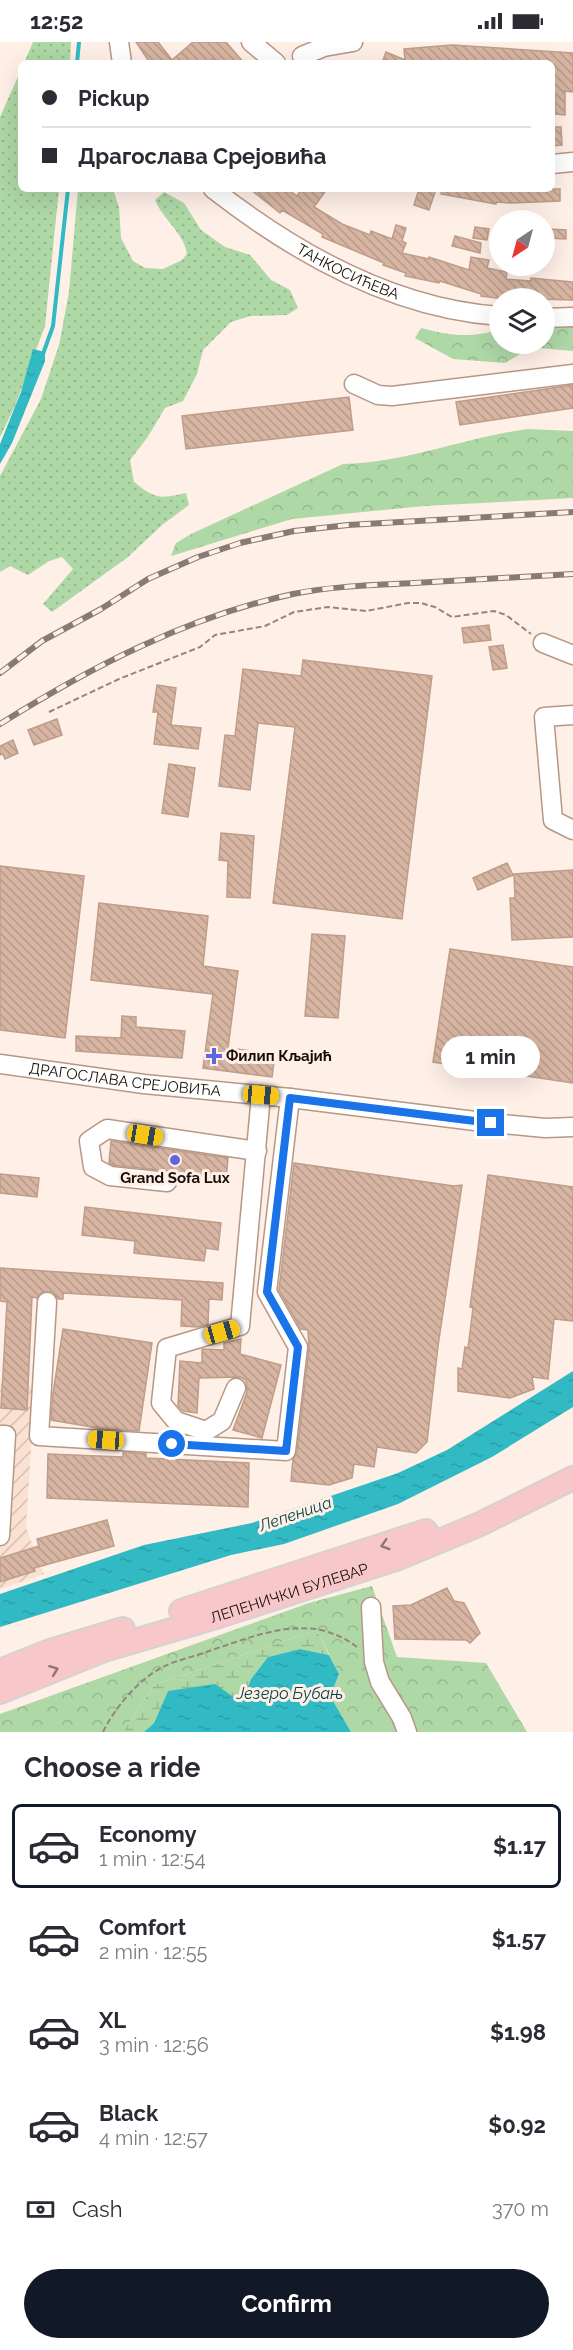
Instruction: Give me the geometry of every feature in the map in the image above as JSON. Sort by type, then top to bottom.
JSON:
[{"type":"main road","name":"ЛЕПЕНИЧКИ БУЛЕВАР","points":[[0,1671],[60,1648],[204,1604],[425,1531],[471,1513],[573,1462]]},
{"type":"main road","name":"ЛЕПЕНИЧКИ БУЛЕВАР","points":[[0,1692],[104,1650],[219,1616],[396,1558],[478,1525],[573,1478]]},
{"type":"street","points":[[119,42],[122,60]]},
{"type":"street","points":[[251,42],[272,60]]},
{"type":"street","points":[[301,54],[352,42]]},
{"type":"street","points":[[555,164],[573,162]]},
{"type":"street","name":"ТАНКОСИЋЕВА","points":[[217,192],[294,246],[354,277],[425,303],[452,310],[489,315]]},
{"type":"street","points":[[555,318],[573,317]]},
{"type":"street","points":[[354,384],[378,395],[392,396],[573,374]]},
{"type":"street","points":[[543,643],[573,655]]},
{"type":"street","points":[[573,715],[544,717],[554,820],[573,830]]},
{"type":"street","name":"ДРАГОСЛАВА СРЕЈОВИЋА","points":[[1,1066],[528,1127],[573,1127]]},
{"type":"street","points":[[236,1388],[222,1421],[206,1431],[176,1421],[161,1403],[167,1348],[240,1326],[261,1095]]},
{"type":"street","points":[[47,1302],[39,1436],[286,1451],[298,1347],[267,1292],[290,1098]]},
{"type":"street","points":[[167,1182],[110,1176],[93,1167],[89,1141],[107,1129],[257,1151]]},
{"type":"street","points":[[0,1435],[6,1435],[0,1536]]},
{"type":"street","points":[[371,1607],[374,1662],[380,1682],[402,1718],[407,1732]]},
{"type":"path","points":[[49,712],[119,679],[200,647],[215,635],[265,626],[294,612],[328,607],[366,610],[421,603],[453,617],[494,612],[506,615],[543,643]]},
{"type":"path","points":[[103,1732],[115,1710],[161,1668],[270,1630],[308,1627],[336,1633],[374,1662]]},
{"type":"shaded area","points":[[0,1383],[35,1386],[26,1528],[44,1574],[0,1589]]},
{"type":"green space","points":[[33,42],[71,42],[70,60],[25,60]]},
{"type":"green space","points":[[18,77],[18,192],[59,192],[45,326],[15,406],[0,437],[0,117]]},
{"type":"green space","points":[[78,192],[114,192],[119,207],[121,238],[133,261],[145,268],[163,269],[182,260],[187,254],[178,233],[155,200],[164,192],[184,203],[201,230],[225,247],[250,255],[271,280],[290,290],[298,308],[287,315],[250,316],[231,322],[203,350],[197,374],[183,401],[165,408],[147,438],[130,460],[134,482],[141,488],[153,495],[163,497],[186,493],[189,505],[162,525],[128,557],[52,612],[43,604],[73,569],[62,557],[49,561],[28,575],[10,566],[0,572],[0,476],[41,399],[59,345],[69,292]]},
{"type":"green space","points":[[555,327],[573,327],[573,351],[555,349]]},
{"type":"green space","points":[[421,328],[460,335],[489,332],[489,354],[520,354],[505,363],[453,359],[415,338]]},
{"type":"green space","points":[[528,429],[573,431],[573,498],[424,506],[292,519],[171,556],[176,543],[191,534],[343,464],[366,463],[413,455]]},
{"type":"green space","points":[[372,1586],[397,1657],[486,1663],[527,1732],[351,1732],[329,1696],[339,1674],[317,1630],[154,1685],[123,1732],[0,1732],[0,1714],[309,1603]]},
{"type":"green space","points":[[317,1630],[329,1655],[300,1649],[268,1657],[251,1679],[242,1703],[168,1691],[154,1723],[144,1732],[123,1732],[154,1685]]},
{"type":"water","points":[[33,349],[45,352],[45,361],[12,443],[0,464],[0,444],[21,392]]},
{"type":"water","name":"Лепеница","points":[[573,1371],[573,1407],[492,1457],[398,1504],[284,1544],[231,1555],[0,1627],[0,1594],[144,1545],[252,1523],[398,1473],[447,1450]]},
{"type":"water","name":"Језеро Бубањ","points":[[300,1649],[329,1655],[339,1674],[330,1696],[351,1732],[144,1732],[154,1723],[168,1691],[215,1684],[242,1703],[251,1679],[268,1657]]},
{"type":"building","points":[[136,42],[158,42],[172,60],[148,60]]},
{"type":"building","points":[[193,42],[226,42],[241,60],[172,60]]},
{"type":"building","points":[[452,45],[573,53],[573,92],[565,91],[565,115],[555,114],[555,60],[405,60],[404,49]]},
{"type":"building","points":[[386,52],[405,60],[383,60]]},
{"type":"building","points":[[555,127],[561,127],[562,145],[555,146]]},
{"type":"building","points":[[555,189],[560,189],[560,201],[496,202],[496,204],[441,194],[441,192],[555,192]]},
{"type":"building","points":[[254,192],[291,192],[297,196],[300,192],[325,192],[314,207],[342,224],[370,235],[371,231],[392,239],[396,225],[406,228],[402,241],[406,243],[402,253],[429,259],[429,257],[469,270],[471,257],[489,260],[487,268],[489,268],[489,276],[506,276],[506,279],[531,281],[531,278],[573,282],[573,300],[555,300],[555,288],[489,288],[489,297],[440,281],[439,283],[405,276],[406,273],[322,237],[323,234],[282,210],[280,213]]},
{"type":"building","points":[[418,192],[435,192],[429,210],[414,205]]},
{"type":"building","points":[[475,227],[489,229],[487,240],[473,238]]},
{"type":"building","points":[[555,229],[566,230],[566,239],[555,238]]},
{"type":"building","points":[[455,236],[481,243],[480,253],[452,246]]},
{"type":"building","points":[[573,385],[573,408],[460,425],[456,402]]},
{"type":"building","points":[[349,397],[353,430],[186,449],[182,416]]},
{"type":"building","points":[[489,625],[491,640],[464,643],[462,628]]},
{"type":"building","points":[[503,645],[507,668],[493,670],[489,647]]},
{"type":"building","points":[[303,660],[432,676],[402,919],[273,903],[295,727],[258,723],[250,790],[219,786],[225,735],[235,736],[243,669],[301,676]]},
{"type":"building","points":[[157,685],[176,688],[171,725],[201,728],[198,749],[154,744],[158,712],[153,712]]},
{"type":"building","points":[[57,719],[62,735],[34,745],[28,730]]},
{"type":"building","points":[[13,740],[18,753],[5,759],[3,754],[0,755],[0,746]]},
{"type":"building","points":[[169,764],[195,768],[188,817],[162,813]]},
{"type":"building","points":[[221,833],[254,836],[250,898],[227,897],[228,861],[219,860]]},
{"type":"building","points":[[507,863],[513,875],[478,890],[473,878]]},
{"type":"building","points":[[0,866],[84,876],[65,1038],[0,1030]]},
{"type":"building","points":[[573,870],[573,937],[512,940],[510,898],[515,898],[514,874]]},
{"type":"building","points":[[99,903],[208,916],[203,966],[238,971],[228,1048],[275,1054],[272,1077],[203,1068],[213,994],[91,980]]},
{"type":"building","points":[[312,934],[345,936],[338,1018],[305,1016]]},
{"type":"building","points":[[450,949],[573,967],[573,1083],[433,1062]]},
{"type":"building","points":[[122,1016],[136,1017],[136,1027],[185,1031],[182,1058],[76,1051],[76,1036],[121,1038]]},
{"type":"building","points":[[111,1141],[228,1158],[226,1181],[176,1176],[168,1171],[113,1165],[109,1163]]},
{"type":"building","points":[[294,1163],[454,1186],[462,1185],[438,1346],[427,1442],[416,1453],[377,1447],[374,1467],[354,1464],[352,1478],[329,1485],[291,1481],[293,1459],[297,1452],[309,1348],[308,1330],[301,1329],[279,1290]]},
{"type":"building","points":[[0,1174],[39,1178],[37,1197],[0,1193]]},
{"type":"building","points":[[488,1175],[573,1187],[573,1321],[554,1319],[548,1379],[532,1377],[534,1389],[510,1398],[458,1391],[458,1368],[462,1369],[465,1347],[468,1348],[473,1308],[470,1307]]},
{"type":"building","points":[[85,1207],[221,1223],[218,1250],[206,1248],[204,1261],[134,1253],[135,1241],[82,1235]]},
{"type":"building","points":[[0,1268],[223,1283],[222,1300],[209,1299],[208,1324],[198,1327],[181,1326],[182,1300],[63,1293],[63,1299],[58,1299],[53,1292],[43,1292],[37,1298],[32,1297],[27,1410],[1,1408],[7,1302],[0,1301]]},
{"type":"building","points":[[63,1329],[152,1343],[139,1431],[104,1429],[51,1420]]},
{"type":"building","points":[[241,1339],[240,1354],[281,1365],[262,1438],[233,1430],[247,1392],[246,1380],[240,1377],[199,1378],[197,1413],[183,1411],[178,1406],[180,1361],[202,1363],[202,1349],[224,1350],[224,1343]]},
{"type":"building","points":[[123,1452],[146,1454],[146,1458],[249,1463],[248,1507],[47,1498],[48,1454],[123,1457]]},
{"type":"building","points":[[107,1520],[114,1546],[34,1568],[35,1571],[0,1582],[0,1558],[39,1546],[37,1539]]},
{"type":"building","points":[[447,1588],[454,1601],[464,1603],[480,1633],[470,1643],[466,1640],[395,1639],[393,1606],[411,1605]]},
{"type":"waterway","points":[[77,60],[79,42]]},
{"type":"waterway","points":[[43,354],[53,326],[68,192]]},
{"type":"railway","points":[[0,673],[42,641],[101,609],[148,579],[198,557],[240,543],[294,531],[348,525],[573,512]]},
{"type":"railway","points":[[0,724],[69,683],[141,646],[215,616],[254,604],[308,591],[369,585],[573,574]]},
{"type":"place","name":"Филип Кљајић","points":[[214,1056]]},
{"type":"place","name":"Grand Sofa Lux","points":[[175,1160]]},
{"type":"route","points":[[172,1444],[286,1451],[298,1347],[267,1292],[290,1098],[491,1123]]}]
